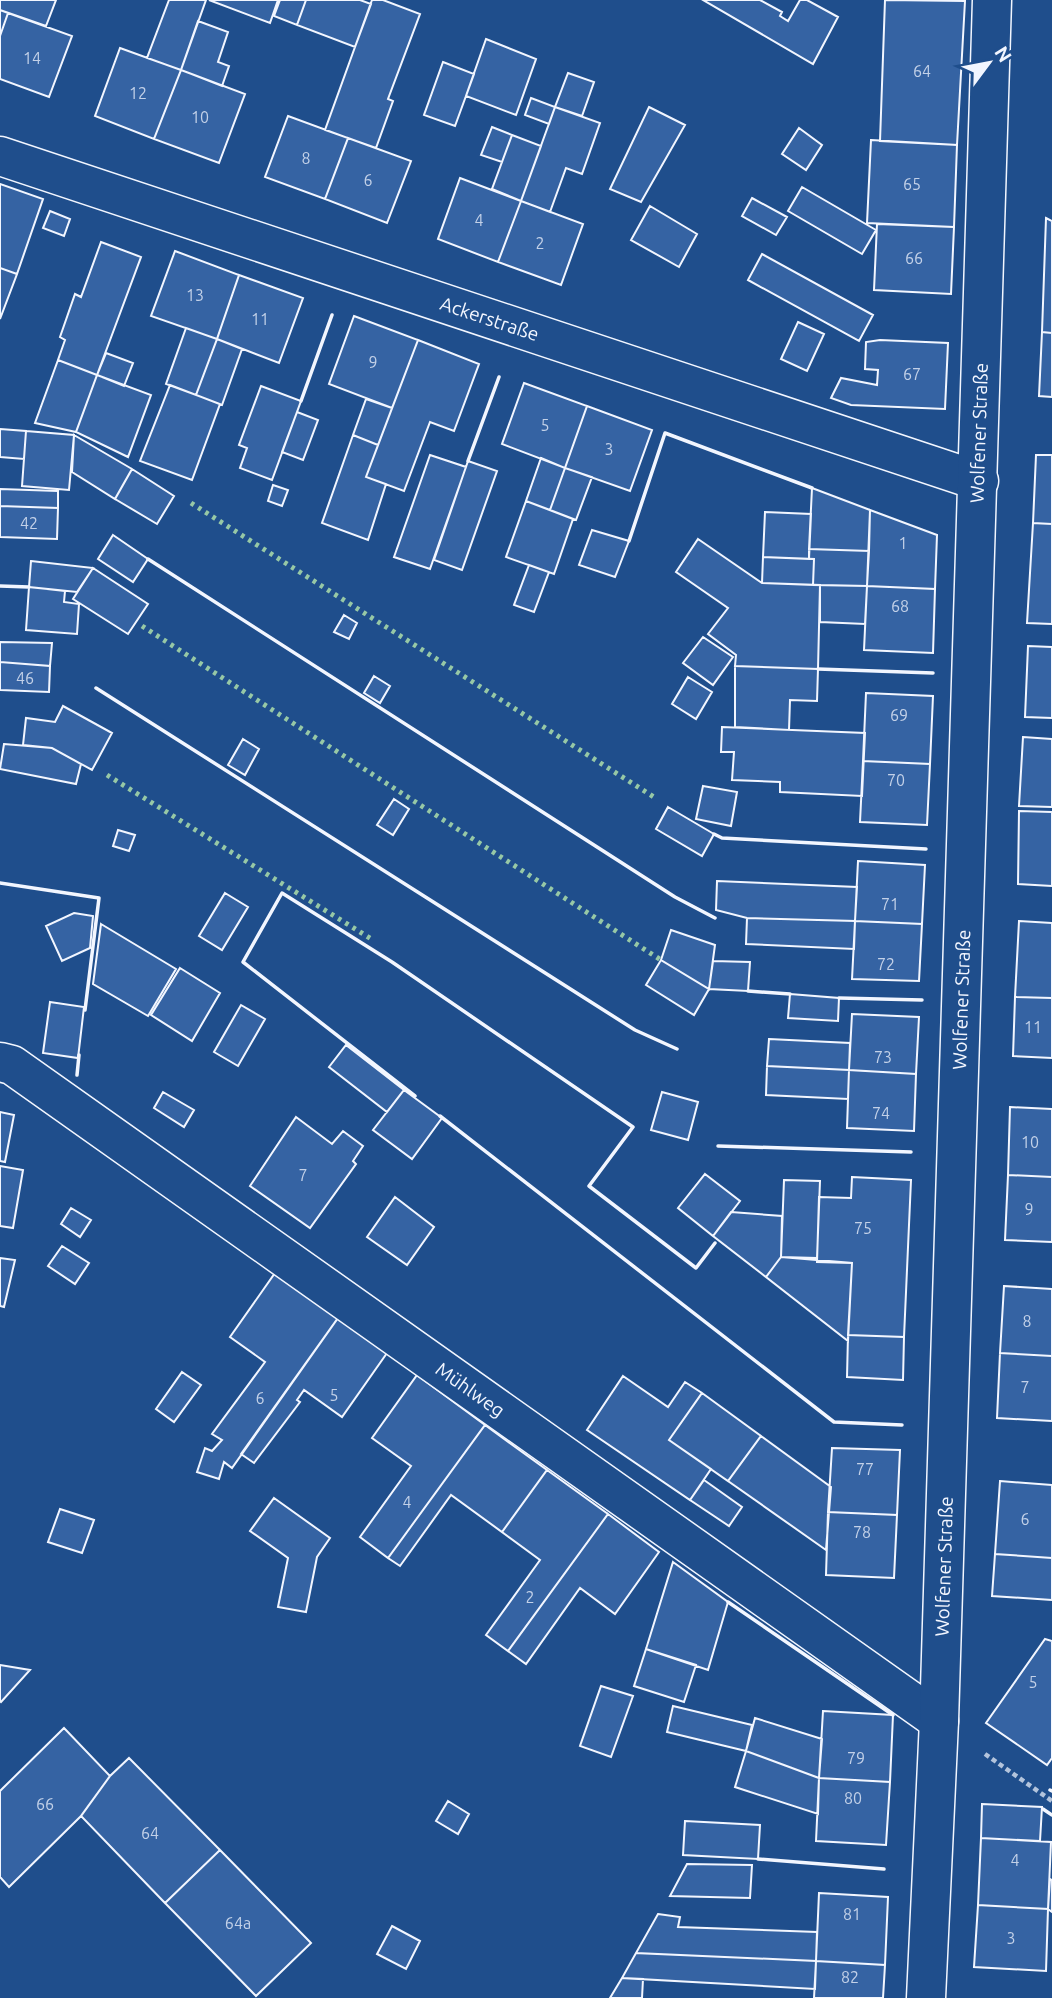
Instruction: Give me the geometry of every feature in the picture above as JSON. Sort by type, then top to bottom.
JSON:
[{"type":"street","name":"Wolfener Straße","points":[[926,1998],[939,1721],[992,0]]},
{"type":"street","name":"Ackerstraße","points":[[0,156],[979,481]]},
{"type":"street","name":"Mühlweg","points":[[0,1062],[12,1065],[939,1721]]},
{"type":"path","points":[[939,1721],[1052,1801]]},
{"type":"building","points":[[0,0],[56,0],[46,26],[0,10]]},
{"type":"building","points":[[169,0],[206,0],[181,70],[147,58]]},
{"type":"building","points":[[209,0],[278,0],[270,23]]},
{"type":"building","points":[[280,0],[306,0],[297,25],[274,16]]},
{"type":"building","points":[[306,0],[360,0],[371,4],[355,47],[297,25]]},
{"type":"building","points":[[372,0],[383,0],[420,14],[388,99],[393,101],[376,148],[325,130]]},
{"type":"building","points":[[703,0],[760,0],[782,12],[780,16],[788,21],[800,0],[807,0],[838,17],[813,64]]},
{"type":"building","points":[[885,0],[965,1],[957,145],[880,141]]},
{"type":"building","points":[[0,10],[8,13],[0,36]]},
{"type":"building","points":[[8,13],[72,36],[49,97],[0,79],[0,36]]},
{"type":"building","points":[[198,21],[228,32],[218,62],[229,66],[222,86],[181,70]]},
{"type":"building","points":[[486,39],[536,59],[516,115],[466,96]]},
{"type":"building","points":[[120,48],[181,70],[154,139],[95,116]]},
{"type":"building","points":[[443,62],[474,74],[455,126],[424,115]]},
{"type":"building","points":[[181,70],[245,94],[219,163],[154,139]]},
{"type":"building","points":[[568,73],[594,82],[582,116],[555,107]]},
{"type":"building","points":[[531,98],[555,107],[549,124],[525,115]]},
{"type":"building","points":[[555,107],[600,123],[582,174],[566,168],[550,212],[521,201]]},
{"type":"building","points":[[649,107],[685,125],[641,202],[610,189]]},
{"type":"building","points":[[288,116],[348,138],[325,199],[265,177]]},
{"type":"building","points":[[492,127],[512,135],[502,162],[481,155]]},
{"type":"building","points":[[799,128],[822,145],[806,170],[782,154]]},
{"type":"building","points":[[512,135],[541,146],[521,201],[492,189]]},
{"type":"building","points":[[348,138],[411,161],[387,223],[325,199]]},
{"type":"building","points":[[871,140],[957,145],[954,227],[867,223]]},
{"type":"building","points":[[460,178],[521,201],[498,262],[438,239]]},
{"type":"building","points":[[0,184],[43,199],[17,274],[0,268]]},
{"type":"building","points":[[802,187],[876,230],[862,254],[788,211]]},
{"type":"building","points":[[752,198],[787,217],[776,235],[742,216]]},
{"type":"building","points":[[521,201],[583,224],[561,285],[498,262]]},
{"type":"building","points":[[650,206],[697,234],[679,267],[631,240]]},
{"type":"building","points":[[50,211],[70,219],[64,236],[43,228]]},
{"type":"building","points":[[1046,218],[1052,221],[1052,333],[1042,332]]},
{"type":"building","points":[[877,224],[954,227],[951,294],[874,290]]},
{"type":"building","points":[[101,242],[141,257],[97,375],[58,360],[65,340],[60,337],[75,294],[81,297]]},
{"type":"building","points":[[175,251],[239,275],[217,339],[151,316]]},
{"type":"building","points":[[762,254],[873,315],[859,341],[748,280]]},
{"type":"building","points":[[0,268],[17,274],[0,319]]},
{"type":"building","points":[[239,275],[303,298],[279,363],[217,339]]},
{"type":"building","points":[[354,316],[418,340],[392,408],[329,384]]},
{"type":"building","points":[[798,322],[824,334],[807,371],[781,359]]},
{"type":"building","points":[[186,328],[217,339],[196,395],[166,384]]},
{"type":"building","points":[[1042,332],[1052,333],[1052,397],[1039,396]]},
{"type":"building","points":[[217,339],[242,349],[222,405],[196,395]]},
{"type":"building","points":[[418,340],[479,364],[454,431],[430,422],[404,491],[366,477]]},
{"type":"building","points":[[880,340],[948,343],[945,409],[851,405],[831,398],[841,378],[877,385],[878,370],[865,369],[866,342]]},
{"type":"building","points":[[106,353],[133,363],[124,386],[97,375]]},
{"type":"building","points":[[58,360],[97,375],[76,432],[35,423]]},
{"type":"building","points":[[97,375],[151,395],[128,457],[76,432]]},
{"type":"building","points":[[524,383],[587,406],[565,468],[502,444]]},
{"type":"building","points":[[170,385],[220,404],[192,480],[140,461]]},
{"type":"building","points":[[261,386],[301,401],[272,480],[240,468],[247,448],[239,445]]},
{"type":"building","points":[[366,399],[392,408],[378,445],[353,435]]},
{"type":"building","points":[[587,406],[652,430],[630,491],[565,468]]},
{"type":"building","points":[[297,412],[318,420],[303,460],[282,452]]},
{"type":"building","points":[[0,429],[26,431],[24,459],[0,457]]},
{"type":"building","points":[[26,431],[74,435],[69,490],[22,486]]},
{"type":"building","points":[[74,435],[132,469],[115,499],[72,472]]},
{"type":"building","points":[[353,435],[378,445],[366,477],[386,484],[368,540],[322,523]]},
{"type":"building","points":[[430,455],[466,467],[430,569],[394,557]]},
{"type":"building","points":[[1036,455],[1052,455],[1052,524],[1033,523]]},
{"type":"building","points":[[541,458],[565,468],[550,510],[526,501]]},
{"type":"building","points":[[468,461],[497,471],[462,570],[434,560]]},
{"type":"building","points":[[565,468],[592,477],[576,520],[550,510]]},
{"type":"building","points":[[132,469],[174,496],[157,524],[115,499]]},
{"type":"building","points":[[273,485],[288,490],[282,506],[268,501]]},
{"type":"building","points":[[812,488],[870,510],[869,551],[809,549]]},
{"type":"building","points":[[0,489],[58,491],[58,508],[0,506]]},
{"type":"building","points":[[526,501],[573,519],[554,574],[506,557]]},
{"type":"building","points":[[0,506],[58,508],[57,539],[0,537]]},
{"type":"building","points":[[870,510],[937,535],[935,589],[867,586]]},
{"type":"building","points":[[765,512],[811,514],[809,559],[763,557]]},
{"type":"building","points":[[1033,523],[1052,524],[1052,624],[1027,623]]},
{"type":"building","points":[[592,530],[629,541],[615,577],[579,565]]},
{"type":"building","points":[[113,535],[148,559],[133,582],[98,559]]},
{"type":"building","points":[[698,539],[762,583],[820,585],[818,669],[735,666],[736,655],[708,634],[728,608],[676,572]]},
{"type":"building","points":[[809,549],[869,551],[867,586],[813,585],[814,559],[809,559]]},
{"type":"building","points":[[763,557],[814,559],[813,585],[762,583]]},
{"type":"building","points":[[31,561],[93,568],[77,592],[29,587]]},
{"type":"building","points":[[529,565],[549,572],[534,612],[514,605]]},
{"type":"building","points":[[93,568],[148,604],[128,634],[73,599]]},
{"type":"building","points":[[820,585],[867,586],[865,624],[820,622]]},
{"type":"building","points":[[867,586],[935,589],[933,653],[864,650]]},
{"type":"building","points":[[29,587],[65,591],[64,602],[79,604],[77,634],[26,630]]},
{"type":"building","points":[[344,615],[357,623],[349,639],[334,632]]},
{"type":"building","points":[[703,637],[733,657],[713,685],[683,663]]},
{"type":"building","points":[[0,642],[52,643],[50,666],[0,662]]},
{"type":"building","points":[[1028,646],[1052,647],[1052,718],[1025,717]]},
{"type":"building","points":[[0,662],[50,666],[49,692],[0,690]]},
{"type":"building","points":[[735,666],[818,669],[817,701],[790,700],[789,730],[735,727]]},
{"type":"building","points":[[374,676],[390,686],[380,703],[364,693]]},
{"type":"building","points":[[688,677],[712,692],[696,719],[672,704]]},
{"type":"building","points":[[866,693],[933,696],[930,764],[863,761]]},
{"type":"building","points":[[63,706],[112,733],[92,770],[52,748],[23,745],[26,718],[55,722]]},
{"type":"building","points":[[722,727],[865,733],[862,796],[780,792],[780,782],[732,780],[734,752],[721,752]]},
{"type":"building","points":[[1023,737],[1052,739],[1052,807],[1019,806]]},
{"type":"building","points":[[243,739],[259,749],[245,775],[228,765]]},
{"type":"building","points":[[4,744],[52,748],[81,764],[76,784],[0,769]]},
{"type":"building","points":[[863,761],[930,764],[927,825],[860,822]]},
{"type":"building","points":[[703,786],[737,792],[731,826],[696,819]]},
{"type":"building","points":[[394,799],[409,809],[393,835],[377,825]]},
{"type":"building","points":[[668,807],[714,834],[702,856],[656,829]]},
{"type":"building","points":[[1019,811],[1052,812],[1052,886],[1018,884]]},
{"type":"building","points":[[118,830],[135,835],[129,851],[113,846]]},
{"type":"building","points":[[858,861],[925,865],[922,924],[855,921]]},
{"type":"building","points":[[717,881],[857,887],[855,921],[747,918],[716,910]]},
{"type":"building","points":[[225,893],[248,907],[222,950],[199,936]]},
{"type":"building","points":[[74,913],[93,916],[90,948],[62,961],[46,926]]},
{"type":"building","points":[[747,918],[855,921],[854,949],[746,944]]},
{"type":"building","points":[[855,921],[922,924],[919,981],[852,979]]},
{"type":"building","points":[[1019,921],[1052,923],[1052,998],[1015,997]]},
{"type":"building","points":[[101,924],[176,969],[148,1016],[93,984]]},
{"type":"building","points":[[671,930],[715,945],[709,989],[661,960]]},
{"type":"building","points":[[661,960],[709,989],[694,1015],[646,985]]},
{"type":"building","points":[[713,961],[750,962],[748,991],[709,989]]},
{"type":"building","points":[[180,968],[220,993],[192,1041],[151,1015]]},
{"type":"building","points":[[790,994],[839,998],[838,1021],[788,1018]]},
{"type":"building","points":[[1015,997],[1052,998],[1052,1058],[1013,1056]]},
{"type":"building","points":[[50,1002],[84,1007],[78,1058],[43,1053]]},
{"type":"building","points":[[241,1005],[265,1019],[238,1066],[214,1052]]},
{"type":"building","points":[[852,1014],[919,1017],[916,1074],[849,1070]]},
{"type":"building","points":[[769,1039],[850,1043],[849,1070],[767,1066]]},
{"type":"building","points":[[346,1045],[404,1090],[387,1112],[329,1067]]},
{"type":"building","points":[[767,1066],[849,1070],[848,1099],[766,1095]]},
{"type":"building","points":[[849,1070],[916,1074],[914,1131],[847,1128]]},
{"type":"building","points":[[404,1090],[442,1118],[412,1159],[373,1130]]},
{"type":"building","points":[[163,1092],[194,1110],[184,1127],[154,1108]]},
{"type":"building","points":[[662,1092],[698,1102],[688,1140],[651,1130]]},
{"type":"building","points":[[1010,1107],[1052,1109],[1052,1177],[1008,1175]]},
{"type":"building","points":[[0,1112],[14,1115],[5,1162],[0,1161]]},
{"type":"building","points":[[296,1117],[332,1144],[343,1131],[363,1146],[353,1161],[356,1164],[310,1228],[250,1186]]},
{"type":"building","points":[[0,1166],[23,1170],[13,1228],[0,1226]]},
{"type":"building","points":[[705,1174],[740,1201],[713,1236],[678,1208]]},
{"type":"building","points":[[1008,1175],[1052,1177],[1052,1242],[1005,1240]]},
{"type":"building","points":[[852,1177],[911,1180],[904,1337],[848,1335],[852,1263],[817,1262],[819,1197],[851,1198]]},
{"type":"building","points":[[784,1180],[820,1181],[817,1258],[781,1257]]},
{"type":"building","points":[[395,1197],[434,1227],[407,1265],[367,1237]]},
{"type":"building","points":[[71,1208],[91,1220],[80,1237],[61,1224]]},
{"type":"building","points":[[731,1212],[782,1216],[781,1257],[766,1277],[713,1236]]},
{"type":"building","points":[[62,1246],[89,1263],[75,1284],[48,1266]]},
{"type":"building","points":[[781,1257],[852,1263],[848,1341],[766,1277]]},
{"type":"building","points":[[0,1258],[15,1260],[4,1307],[0,1306]]},
{"type":"building","points":[[275,1273],[338,1318],[232,1468],[224,1462],[219,1479],[197,1472],[205,1448],[212,1451],[222,1440],[212,1434],[265,1362],[230,1337]]},
{"type":"building","points":[[1004,1286],[1052,1289],[1052,1356],[1000,1353]]},
{"type":"building","points":[[338,1318],[387,1353],[342,1417],[304,1390],[297,1400],[300,1402],[254,1463],[241,1454]]},
{"type":"building","points":[[848,1335],[904,1337],[903,1380],[847,1377]]},
{"type":"building","points":[[1000,1353],[1052,1356],[1052,1421],[997,1418]]},
{"type":"building","points":[[182,1372],[201,1385],[174,1422],[156,1409]]},
{"type":"building","points":[[417,1375],[485,1425],[388,1558],[360,1537],[411,1466],[372,1438]]},
{"type":"building","points":[[623,1376],[668,1407],[685,1382],[702,1393],[669,1440],[711,1469],[690,1500],[587,1430]]},
{"type":"building","points":[[702,1393],[761,1436],[728,1481],[669,1440]]},
{"type":"building","points":[[485,1425],[547,1470],[502,1532],[451,1495],[400,1566],[388,1558]]},
{"type":"building","points":[[761,1436],[831,1487],[826,1550],[728,1481]]},
{"type":"building","points":[[832,1448],[900,1450],[897,1515],[828,1512]]},
{"type":"building","points":[[547,1470],[608,1514],[508,1651],[486,1635],[540,1560],[502,1532]]},
{"type":"building","points":[[704,1480],[742,1507],[729,1526],[690,1500]]},
{"type":"building","points":[[1000,1481],[1052,1485],[1052,1558],[995,1554]]},
{"type":"building","points":[[274,1498],[330,1538],[317,1557],[306,1612],[278,1607],[288,1558],[250,1531]]},
{"type":"building","points":[[60,1509],[94,1520],[82,1553],[48,1542]]},
{"type":"building","points":[[828,1512],[897,1515],[894,1578],[826,1575]]},
{"type":"building","points":[[608,1514],[659,1552],[615,1614],[580,1588],[526,1664],[508,1651]]},
{"type":"building","points":[[995,1554],[1052,1558],[1052,1600],[992,1596]]},
{"type":"building","points":[[673,1562],[728,1602],[708,1670],[646,1649]]},
{"type":"building","points":[[1045,1639],[1052,1641],[1052,1758],[1047,1765],[986,1723]]},
{"type":"building","points":[[646,1649],[696,1665],[684,1702],[634,1686]]},
{"type":"building","points":[[0,1665],[30,1670],[1,1702],[0,1701]]},
{"type":"building","points":[[601,1686],[633,1696],[611,1757],[580,1746]]},
{"type":"building","points":[[673,1706],[752,1725],[746,1751],[667,1732]]},
{"type":"building","points":[[823,1711],[893,1715],[890,1782],[819,1778]]},
{"type":"building","points":[[755,1718],[822,1739],[819,1778],[746,1751]]},
{"type":"building","points":[[64,1728],[110,1776],[81,1816],[9,1887],[0,1877],[0,1791]]},
{"type":"building","points":[[746,1751],[819,1778],[818,1814],[735,1787]]},
{"type":"building","points":[[129,1758],[220,1850],[165,1903],[81,1816],[110,1776]]},
{"type":"building","points":[[819,1778],[890,1782],[886,1845],[816,1841]]},
{"type":"building","points":[[448,1801],[469,1814],[458,1834],[436,1821]]},
{"type":"building","points":[[982,1804],[1042,1807],[1040,1841],[981,1838]]},
{"type":"building","points":[[685,1821],[760,1825],[758,1859],[683,1855]]},
{"type":"building","points":[[981,1838],[1051,1842],[1048,1909],[978,1905]]},
{"type":"building","points":[[220,1850],[311,1943],[256,1996],[165,1903]]},
{"type":"building","points":[[687,1864],[752,1865],[750,1898],[670,1896]]},
{"type":"building","points":[[1050,1879],[1052,1880],[1052,1912],[1048,1909]]},
{"type":"building","points":[[819,1893],[888,1897],[885,1965],[816,1961]]},
{"type":"building","points":[[978,1905],[1048,1909],[1046,1971],[974,1967]]},
{"type":"building","points":[[658,1914],[680,1917],[678,1927],[817,1932],[816,1961],[636,1953]]},
{"type":"building","points":[[392,1926],[420,1941],[406,1969],[377,1954]]},
{"type":"building","points":[[636,1953],[816,1961],[815,1989],[622,1978]]},
{"type":"building","points":[[816,1961],[885,1965],[883,1998],[814,1998]]},
{"type":"building","points":[[622,1978],[643,1979],[642,1998],[610,1998]]},
{"type":"hedge","points":[[191,503],[657,799]]},
{"type":"hedge","points":[[142,626],[661,960]]},
{"type":"hedge","points":[[107,775],[373,940]]},
{"type":"wall","points":[[301,401],[332,315]]},
{"type":"wall","points":[[468,461],[499,377]]},
{"type":"wall","points":[[629,541],[665,433],[812,488]]},
{"type":"wall","points":[[148,559],[675,897],[715,918]]},
{"type":"wall","points":[[0,586],[29,587]]},
{"type":"wall","points":[[818,669],[933,673]]},
{"type":"wall","points":[[96,688],[635,1030],[677,1049]]},
{"type":"wall","points":[[714,834],[722,838],[926,849]]},
{"type":"wall","points":[[0,883],[99,898],[85,1010]]},
{"type":"wall","points":[[415,1096],[243,962],[282,893],[392,962],[633,1127],[589,1186],[696,1268],[715,1243]]},
{"type":"wall","points":[[748,991],[790,994]]},
{"type":"wall","points":[[839,998],[922,1000]]},
{"type":"wall","points":[[77,1075],[79,1055]]},
{"type":"wall","points":[[440,1116],[834,1422],[902,1425]]},
{"type":"wall","points":[[718,1146],[911,1152]]},
{"type":"wall","points":[[728,1602],[893,1715]]},
{"type":"wall","points":[[1043,1809],[1052,1815]]},
{"type":"wall","points":[[758,1859],[884,1869]]}]
